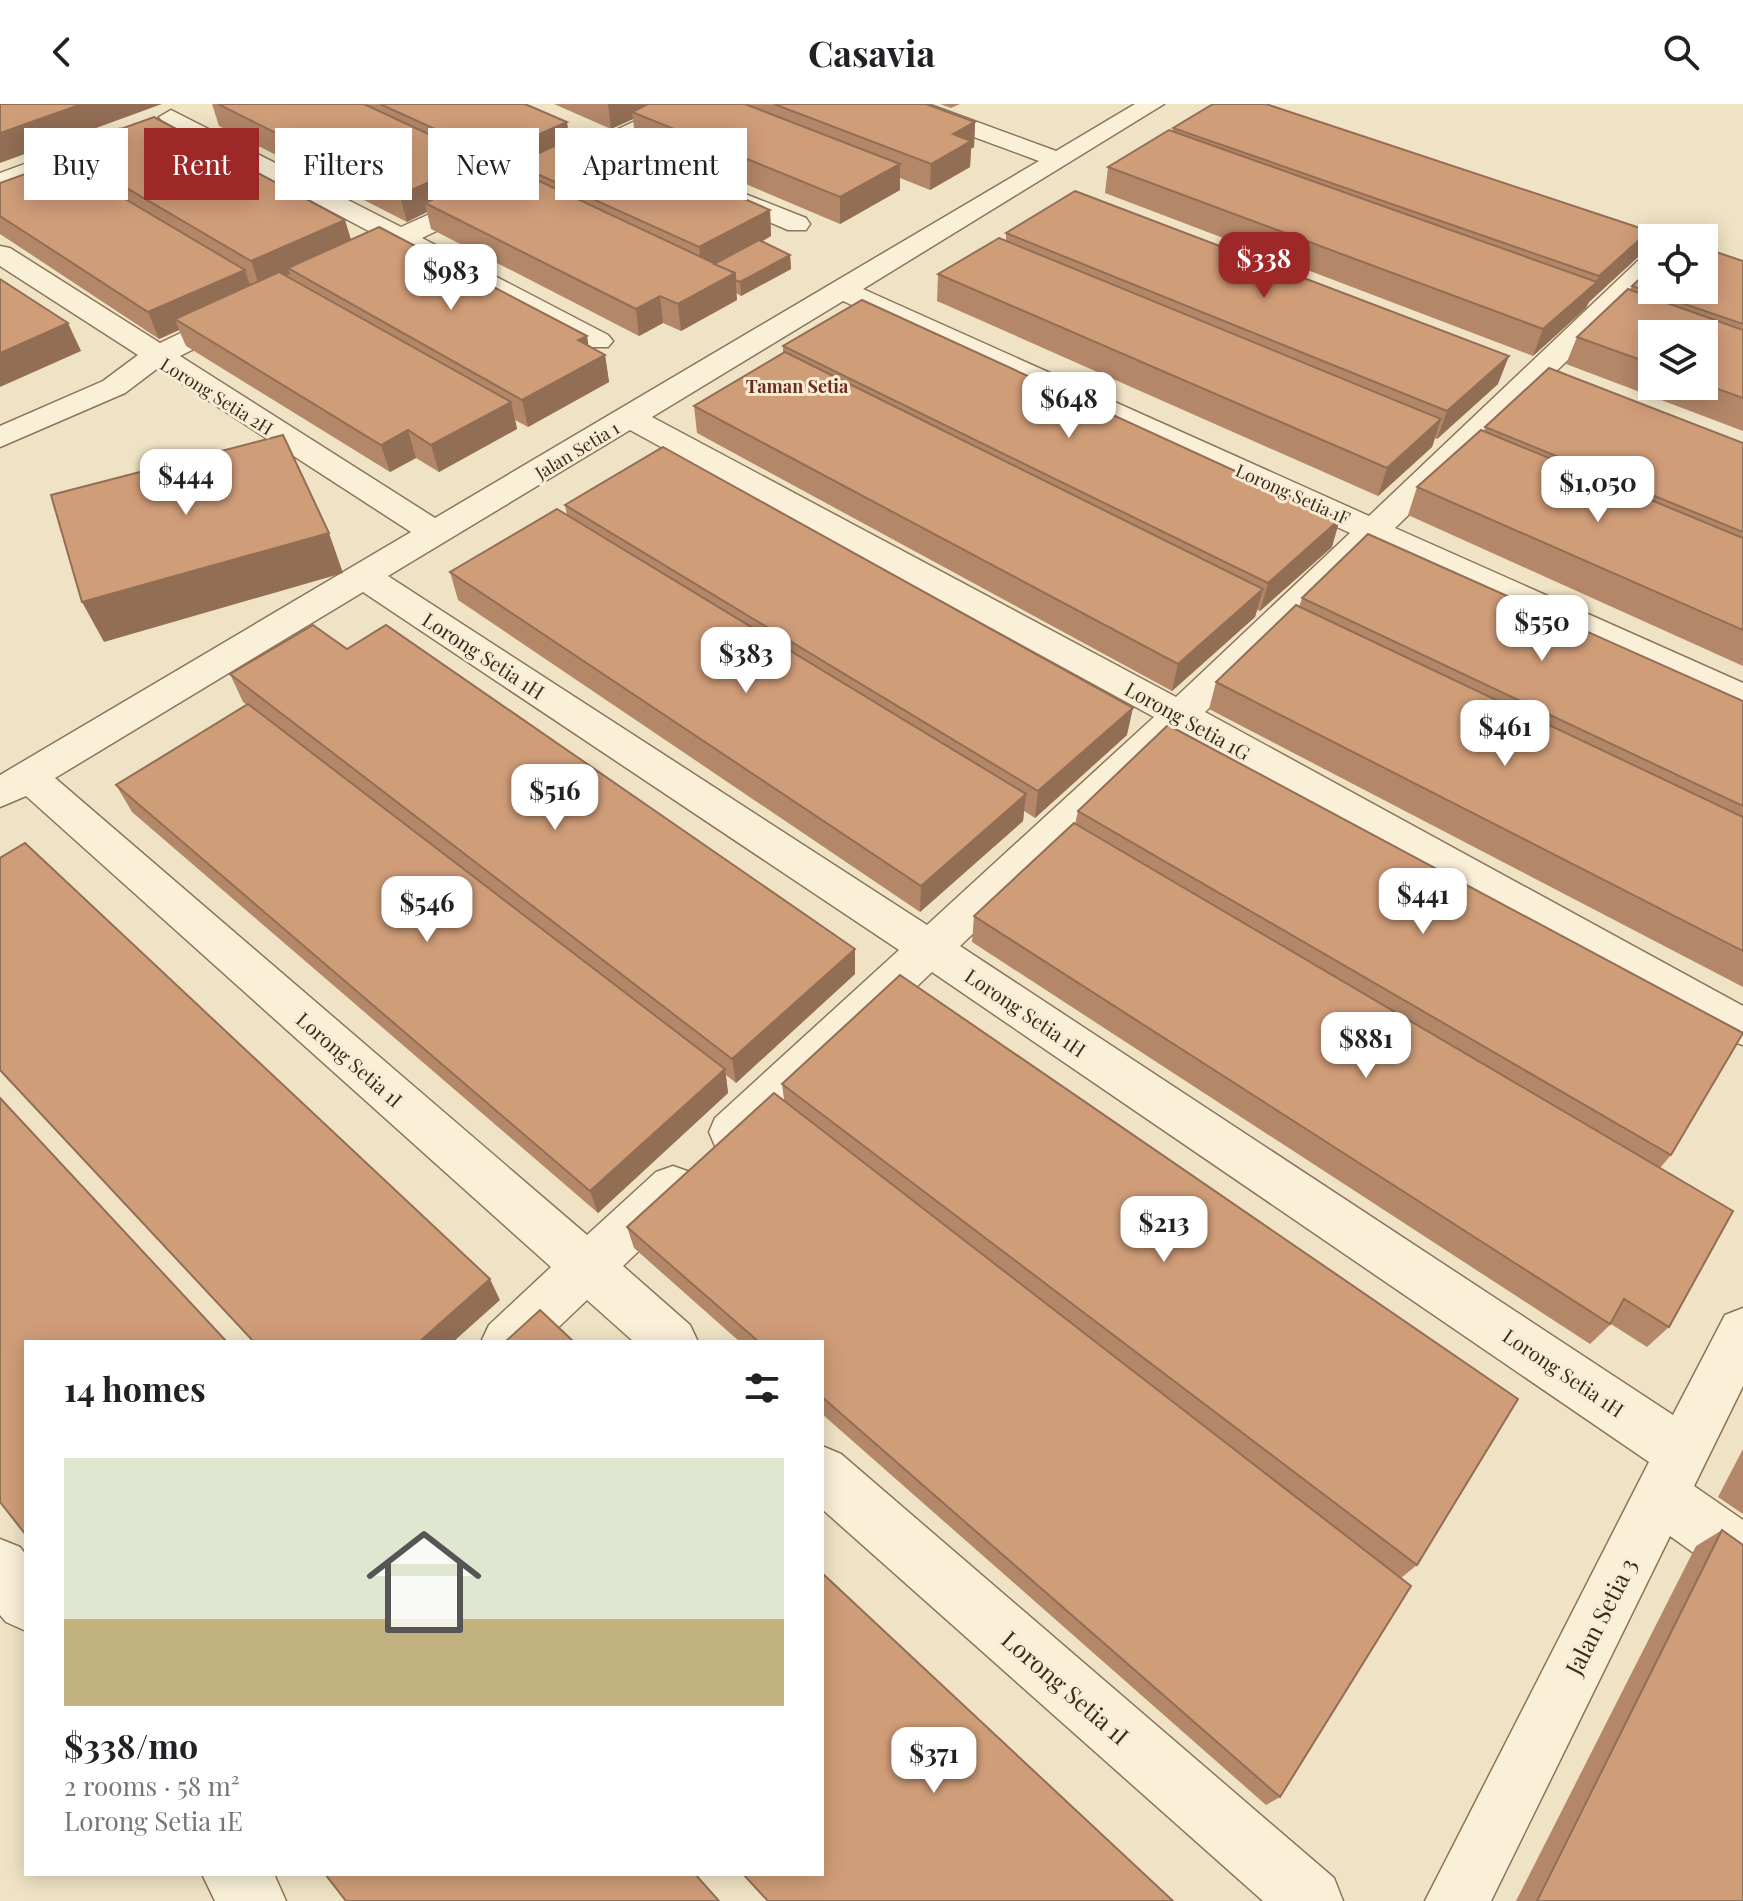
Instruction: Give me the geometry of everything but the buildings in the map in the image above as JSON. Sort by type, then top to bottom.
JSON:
[{"type":"street","points":[[0,182],[205,104]]},
{"type":"street","points":[[640,128],[691,104]]},
{"type":"street","points":[[906,104],[1059,160]]},
{"type":"street","name":"Jalan Setia 1","points":[[14,784],[844,291],[1152,104]]},
{"type":"street","points":[[171,117],[598,341]]},
{"type":"street","points":[[1018,186],[1047,197]]},
{"type":"street","points":[[327,272],[480,200]]},
{"type":"street","points":[[740,200],[797,224]]},
{"type":"street","name":"Lorong Setia 2H","points":[[0,254],[155,357],[437,534]]},
{"type":"street","points":[[509,1340],[1180,715],[1638,276]]},
{"type":"street","name":"Lorong Setia 1F","points":[[844,291],[1743,698]]},
{"type":"street","points":[[0,438],[114,387],[155,357],[255,307]]},
{"type":"street","name":"Lorong Setia 1G","points":[[631,418],[1180,715],[1743,1027]]},
{"type":"street","name":"Lorong Setia 1H","points":[[365,577],[931,949],[1671,1474],[1743,1554]]},
{"type":"street","name":"Lorong Setia 1I","points":[[14,784],[670,1340]]},
{"type":"street","name":"Jalan Setia 3","points":[[1457,1901],[1743,1332]]},
{"type":"street","name":"Lorong Setia 1I","points":[[824,1475],[1311,1901]]},
{"type":"street","points":[[0,1567],[24,1599]]},
{"type":"street","points":[[235,1876],[254,1901]]},
{"type":"district","name":"Taman Setia","points":[[797,386]]}]
